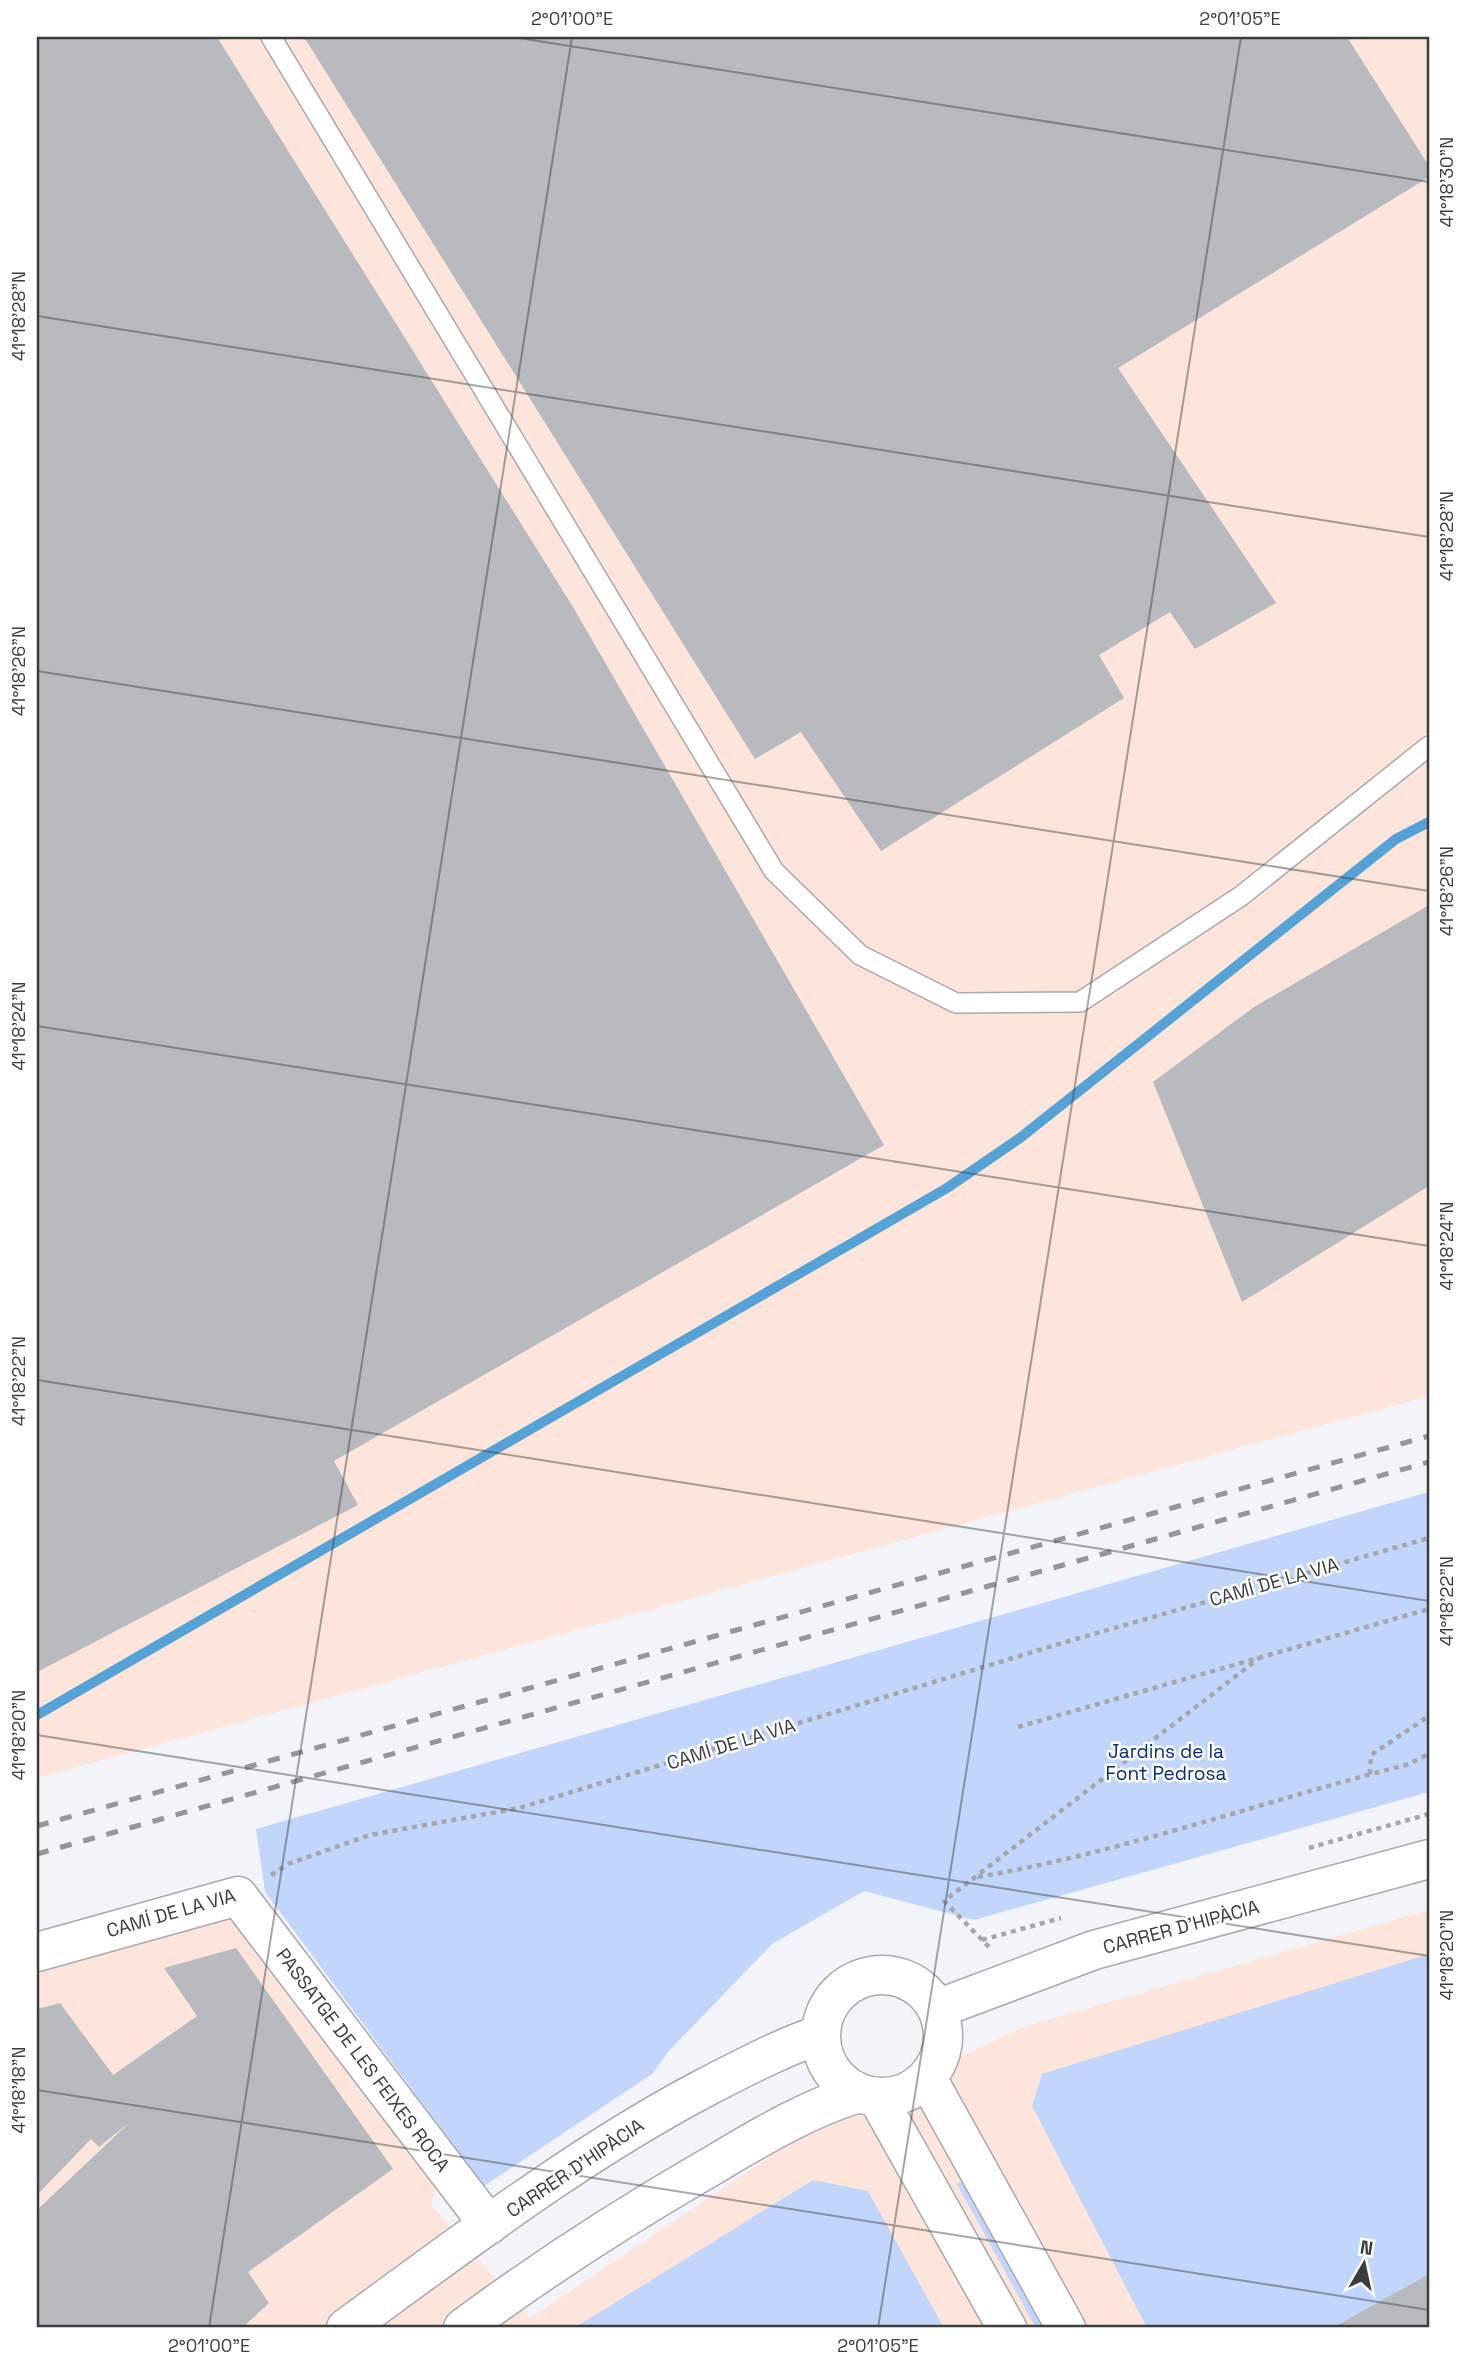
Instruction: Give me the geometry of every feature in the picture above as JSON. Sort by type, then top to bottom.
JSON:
[{"type":"street","name":"CARRER D'HIPÀCIA","points":[[937,2009],[1094,1950],[1429,1859]]},
{"type":"street","name":"CAMÍ DE LA VIA","points":[[37,1952],[238,1896]]},
{"type":"street","name":"PASSATGE DE LES FEIXES ROCA","points":[[238,1896],[489,2225]]},
{"type":"street","points":[[463,2328],[536,2274],[638,2209],[774,2129],[826,2103],[868,2095],[895,2096],[912,2089],[927,2078],[937,2063],[943,2045],[943,2026],[937,2009],[925,1992],[908,1980],[889,1974],[868,1976],[849,1983],[833,1997],[824,2015],[820,2035],[822,2054],[831,2071],[844,2085],[868,2095],[1007,2328]]},
{"type":"street","name":"CARRER D'HIPÀCIA","points":[[346,2328],[489,2225],[663,2110],[789,2045],[820,2035]]},
{"type":"street","points":[[927,2078],[1066,2328]]},
{"type":"lane","points":[[271,37],[774,871],[860,955],[956,1003],[1080,1002],[1241,896],[1429,746]]},
{"type":"path","name":"CAMÍ DE LA VIA","points":[[238,1896],[288,1864],[370,1835],[519,1808],[1069,1641],[1429,1538]]},
{"type":"path","points":[[1018,1727],[1429,1609]]},
{"type":"path","points":[[997,1955],[944,1901],[1262,1656]]},
{"type":"path","points":[[1370,1774],[1371,1755],[1429,1716]]},
{"type":"path","points":[[975,1878],[1019,1870],[1233,1814],[1406,1765],[1429,1754]]},
{"type":"shaded area","points":[[37,37],[1429,37],[1429,1396],[37,1778]]},
{"type":"shaded area","points":[[1429,1910],[1429,2328],[37,2328],[37,1959],[232,1912],[438,2185],[431,2205],[530,2318],[823,2121],[1026,2026]]},
{"type":"green space","name":"Jardins de la Font Pedrosa","points":[[1429,1492],[1429,1792],[974,1920],[864,1891],[772,1944],[669,2051],[652,2074],[484,2186],[265,1892],[256,1829]]},
{"type":"green space","points":[[1429,1954],[1429,2274],[1332,2328],[1147,2328],[1032,2106],[1042,2074]]},
{"type":"green space","points":[[813,2180],[868,2191],[944,2328],[574,2328]]},
{"type":"green space","points":[[965,2180],[1047,2328],[1036,2328],[957,2184]]},
{"type":"building","points":[[37,37],[217,37],[573,607],[884,1145],[334,1461],[358,1505],[37,1672]]},
{"type":"building","points":[[304,37],[1347,37],[1429,166],[1429,177],[1118,368],[1276,603],[1195,649],[1170,612],[1099,655],[1124,698],[881,851],[801,732],[755,759]]},
{"type":"building","points":[[1429,905],[1429,1186],[1242,1302],[1153,1082],[1254,1007]]},
{"type":"building","points":[[236,1948],[393,2169],[248,2272],[269,2303],[242,2328],[37,2328],[37,2210],[130,2122],[99,2147],[91,2139],[37,2195],[37,2009],[60,2003],[113,2075],[197,2016],[164,1968]]},
{"type":"building","points":[[1429,2274],[1429,2328],[1332,2328]]},
{"type":"waterway","points":[[37,1715],[947,1188],[1020,1138],[1396,839],[1429,822]]},
{"type":"railway","points":[[37,1826],[1429,1436]]},
{"type":"railway","points":[[37,1854],[1429,1462]]}]
